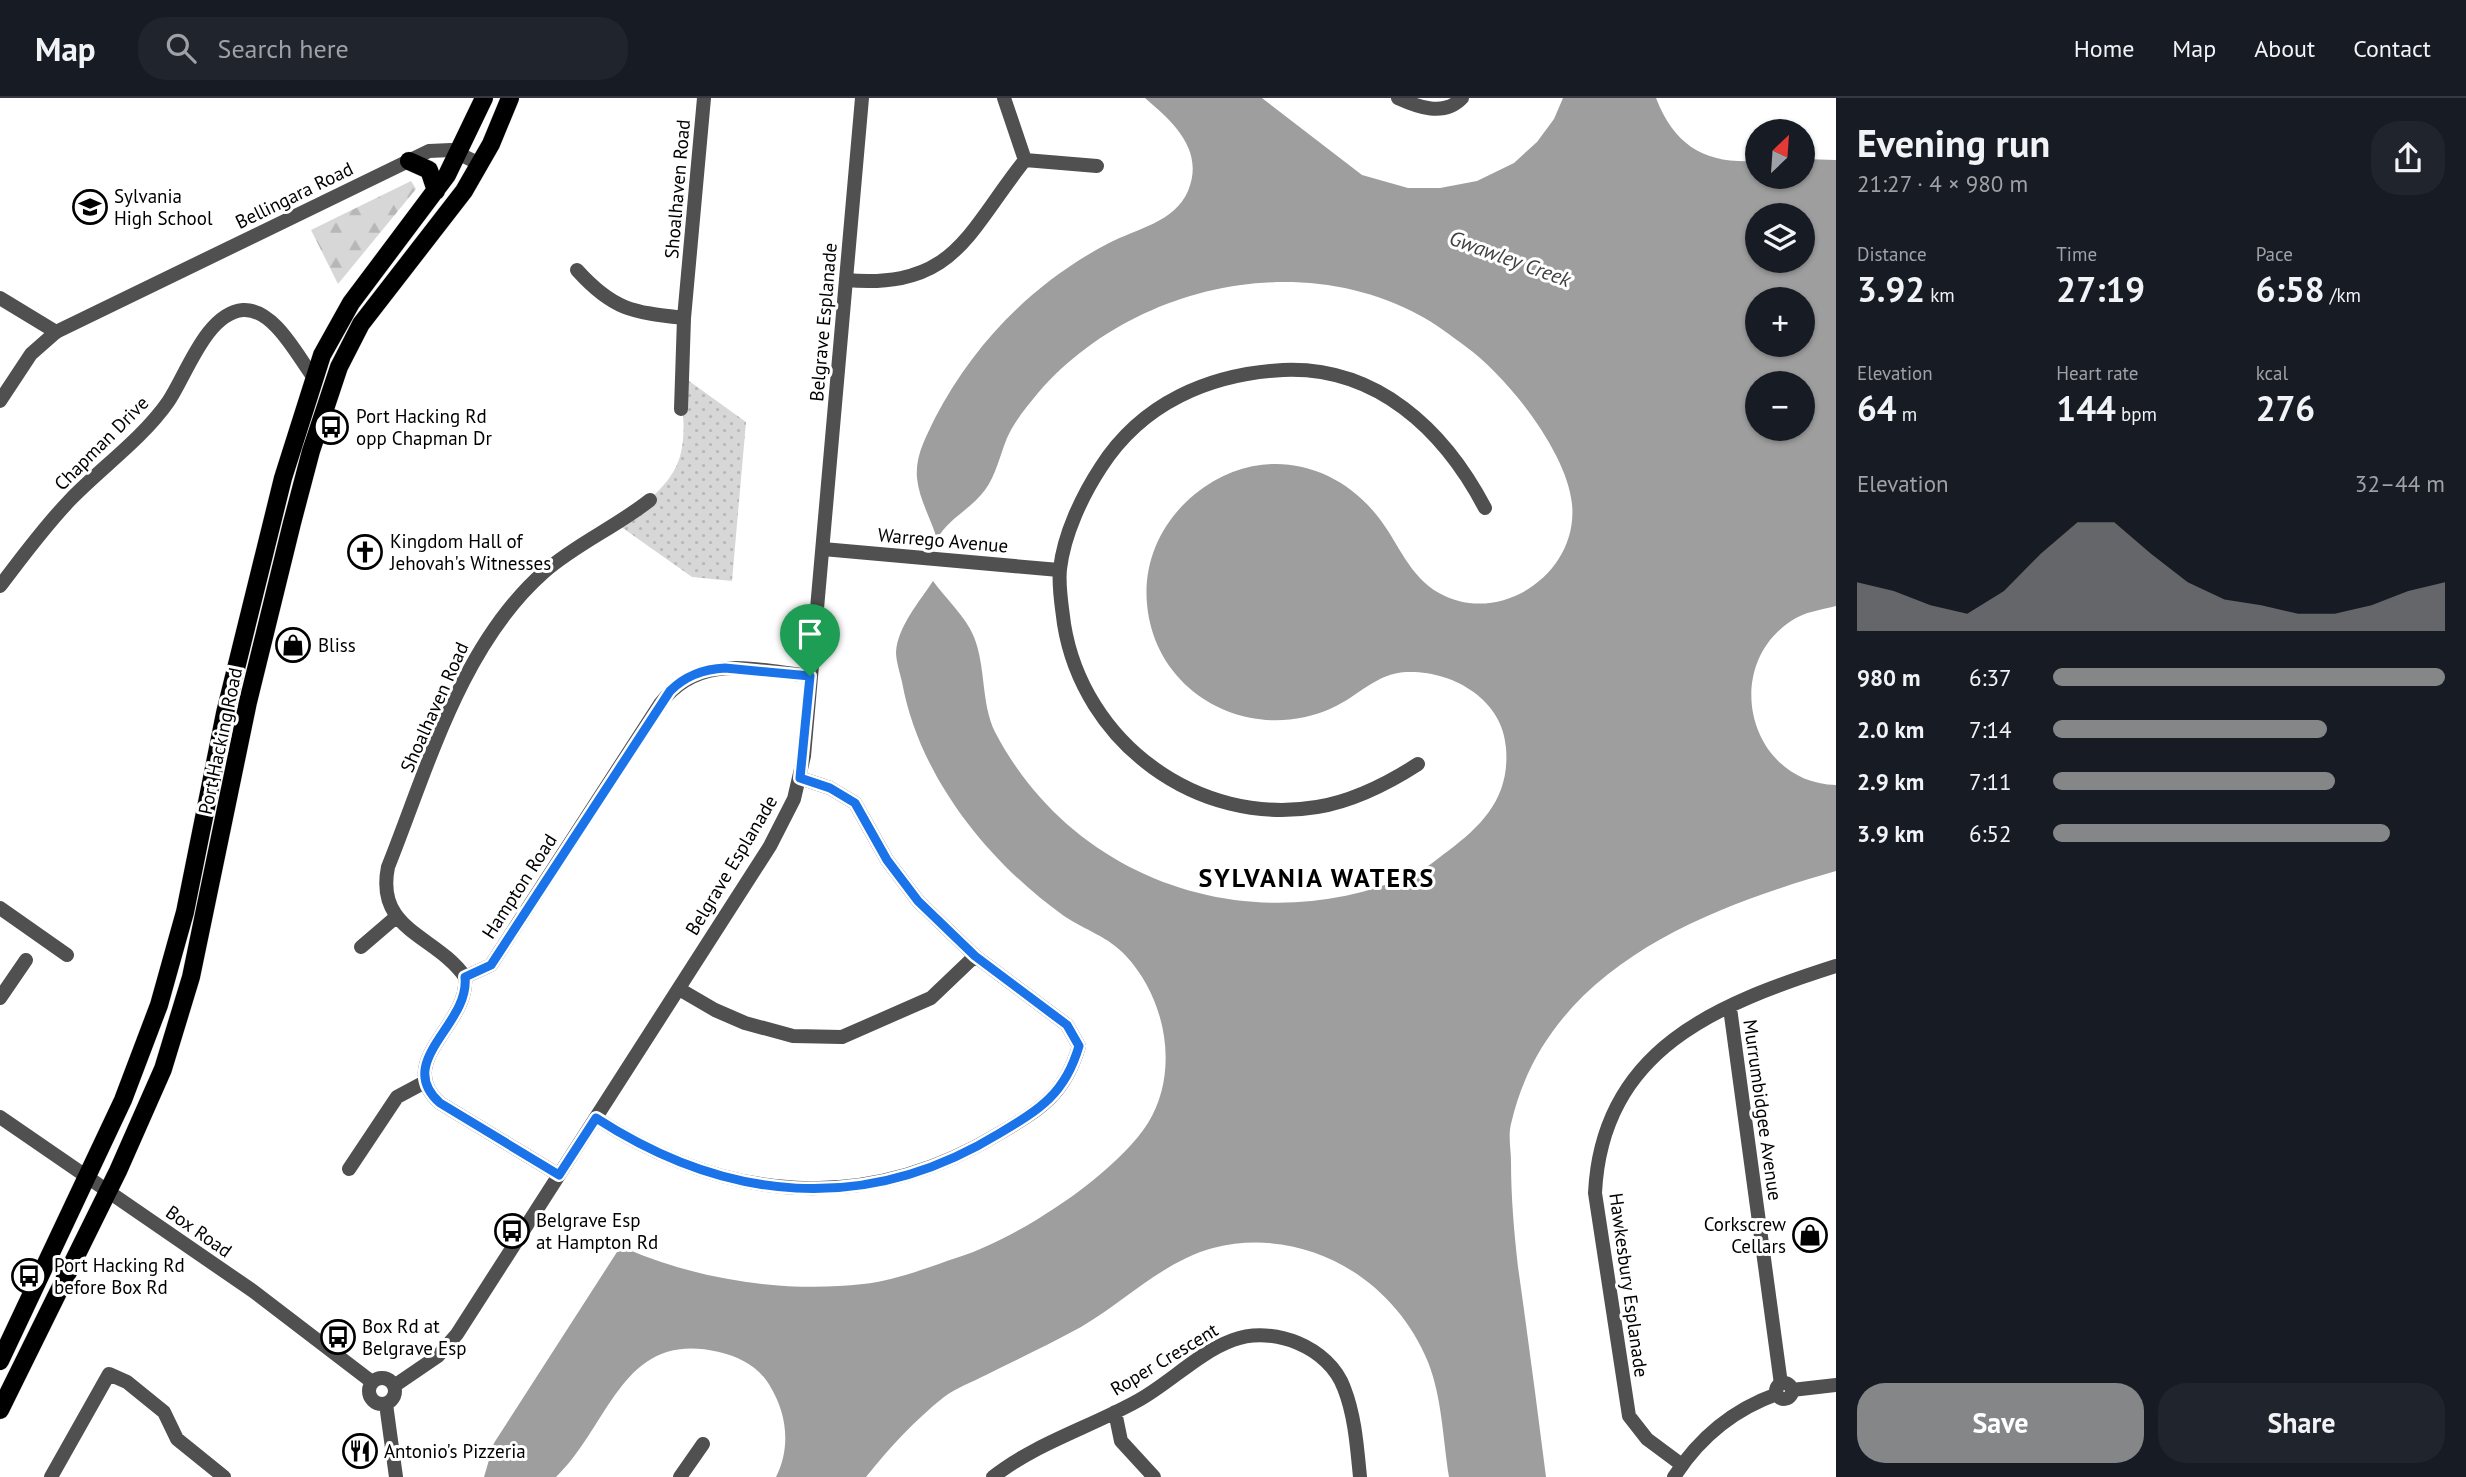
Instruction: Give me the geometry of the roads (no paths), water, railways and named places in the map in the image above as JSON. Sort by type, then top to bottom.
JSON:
[{"type":"main road","name":"Port Hacking Road","points":[[0,1362],[88,1178],[139,1061],[176,947],[225,713],[283,478],[322,355],[351,303],[436,191],[459,153],[484,98]]},
{"type":"main road","name":"Port Hacking Road","points":[[0,1410],[107,1192],[163,1069],[184,1002],[248,702],[311,451],[328,396],[360,324],[455,203],[480,164],[510,98]]},
{"type":"main road","points":[[409,161],[429,170],[436,191]]},
{"type":"street","name":"Shoalhaven Road","points":[[681,409],[684,318],[704,98]]},
{"type":"street","name":"Belgrave Esplanade","points":[[394,1386],[438,1356],[457,1334],[778,832],[800,778],[823,549],[862,98]]},
{"type":"street","points":[[1004,98],[1025,160]]},
{"type":"street","points":[[1398,98],[1415,106],[1440,110],[1462,98]]},
{"type":"street","name":"Bellingara Road","points":[[0,401],[31,354],[57,331],[438,149],[459,153],[480,164]]},
{"type":"street","points":[[846,280],[892,281],[920,275],[935,267],[952,254],[1025,160]]},
{"type":"street","points":[[1025,160],[1097,166]]},
{"type":"street","points":[[577,270],[598,294],[620,306],[643,313],[684,318]]},
{"type":"street","points":[[0,298],[57,331]]},
{"type":"street","name":"Chapman Drive","points":[[0,586],[26,549],[70,500],[152,421],[168,401],[207,335],[229,314],[250,311],[265,317],[314,378]]},
{"type":"street","points":[[1418,764],[1384,786],[1317,807],[1276,809],[1234,805],[1193,793],[1142,760],[1119,741],[1102,719],[1081,683],[1069,651],[1059,570],[1085,492],[1109,454],[1126,435],[1140,420],[1186,391],[1240,373],[1301,369],[1336,375],[1395,402],[1440,439],[1468,477],[1485,508]]},
{"type":"street","name":"Shoalhaven Road","points":[[396,917],[385,882],[388,867],[460,690],[481,648],[506,611],[546,570],[650,500]]},
{"type":"street","name":"Warrego Avenue","points":[[823,549],[1059,570]]},
{"type":"street","name":"Hampton Road","points":[[465,977],[491,965],[660,704],[679,682],[699,672],[725,668],[810,676]]},
{"type":"street","points":[[596,1118],[672,1160],[726,1179],[809,1188],[890,1180],[948,1162],[1040,1109],[1066,1082],[1079,1046],[1067,1025],[975,956],[918,901],[887,860],[855,803],[830,788],[800,778]]},
{"type":"street","points":[[0,908],[67,955]]},
{"type":"street","points":[[361,947],[396,917],[449,958],[465,977],[465,998],[427,1058],[425,1082],[440,1103],[559,1175]]},
{"type":"street","points":[[678,989],[715,1010],[746,1023],[793,1036],[842,1037],[931,998],[975,956]]},
{"type":"street","points":[[0,998],[26,960]]},
{"type":"street","name":"Hawkesbury Esplanade","points":[[1678,1471],[1629,1416],[1597,1206],[1597,1170],[1613,1114],[1629,1084],[1653,1055],[1676,1036],[1775,985],[1836,967]]},
{"type":"street","name":"Murrumbidgee Avenue","points":[[1730,1008],[1783,1389]]},
{"type":"street","points":[[349,1169],[397,1097],[425,1082]]},
{"type":"street","name":"Box Road","points":[[0,1117],[308,1331],[372,1382]]},
{"type":"street","name":"Roper Crescent","points":[[993,1477],[1017,1460],[1139,1400],[1216,1347],[1235,1339],[1259,1334],[1287,1339],[1314,1353],[1343,1385],[1354,1427],[1360,1477]]},
{"type":"street","points":[[51,1477],[109,1374],[127,1382],[164,1412],[177,1439],[224,1477]]},
{"type":"street","points":[[384,1378],[394,1386],[395,1395],[386,1404],[377,1404],[370,1399],[368,1390],[372,1382],[384,1378]]},
{"type":"street","points":[[1678,1471],[1692,1450],[1734,1414],[1783,1389],[1836,1385]]},
{"type":"street","points":[[386,1404],[396,1477]]},
{"type":"street","points":[[1115,1412],[1121,1441],[1154,1477]]},
{"type":"street","points":[[680,1477],[703,1444]]},
{"type":"water","name":"Gwawley Creek","points":[[1145,98],[1262,98],[1362,175],[1408,188],[1440,188],[1477,181],[1514,163],[1537,142],[1554,119],[1563,98],[1656,98],[1673,129],[1694,149],[1722,159],[1745,161],[1745,189],[1815,189],[1815,159],[1836,160],[1836,606],[1796,618],[1769,641],[1756,666],[1751,693],[1755,720],[1765,745],[1783,765],[1806,779],[1836,785],[1836,871],[1733,905],[1636,954],[1593,987],[1557,1025],[1529,1071],[1510,1129],[1512,1188],[1518,1267],[1546,1477],[1449,1477],[1433,1375],[1413,1332],[1393,1306],[1369,1283],[1342,1265],[1312,1252],[1280,1244],[1247,1243],[1213,1248],[1178,1262],[1081,1327],[949,1394],[893,1445],[866,1477],[776,1477],[784,1454],[785,1431],[776,1397],[766,1379],[755,1368],[734,1357],[719,1352],[686,1349],[660,1354],[639,1367],[622,1386],[575,1455],[556,1477],[484,1477],[494,1443],[617,1252],[627,1249],[683,1269],[743,1282],[804,1287],[887,1280],[983,1248],[1036,1220],[1089,1184],[1133,1143],[1148,1123],[1158,1103],[1166,1059],[1159,1014],[1140,973],[1119,949],[1064,916],[1036,894],[983,843],[940,783],[924,750],[911,717],[896,652],[905,623],[933,581],[961,615],[974,637],[985,697],[995,732],[1030,785],[1072,828],[1121,862],[1176,886],[1233,900],[1293,902],[1354,894],[1427,867],[1473,830],[1499,795],[1506,765],[1503,731],[1496,715],[1485,702],[1457,682],[1423,673],[1396,673],[1376,681],[1332,708],[1301,718],[1270,720],[1240,715],[1212,704],[1188,687],[1168,664],[1154,636],[1147,604],[1148,572],[1157,543],[1164,529],[1183,505],[1218,479],[1243,469],[1267,464],[1292,465],[1316,471],[1339,482],[1360,498],[1379,518],[1420,578],[1439,593],[1462,602],[1486,603],[1509,598],[1531,588],[1549,572],[1563,552],[1571,529],[1572,504],[1559,462],[1532,417],[1499,376],[1465,346],[1419,315],[1370,295],[1320,284],[1268,283],[1216,290],[1166,305],[1118,327],[1075,357],[1038,393],[1010,432],[985,490],[937,539],[920,494],[917,478],[922,447],[935,418],[968,364],[1008,317],[1031,296],[1082,259],[1109,243],[1154,223],[1182,202],[1192,176],[1192,163],[1189,150],[1175,127]]},
{"type":"place","name":"Sylvania High School","points":[[90,207]]},
{"type":"place","name":"Port Hacking Rd opp Chapman Dr","points":[[331,427]]},
{"type":"place","name":"Kingdom Hall of Jehovah's Witnesses","points":[[365,552]]},
{"type":"place","name":"Bliss","points":[[293,645]]},
{"type":"place","name":"Belgrave Esp at Hampton Rd","points":[[512,1231]]},
{"type":"place","name":"Corkscrew Cellars","points":[[1810,1235]]},
{"type":"place","name":"Port Hacking Rd before Box Rd","points":[[29,1276]]},
{"type":"place","name":"Box Rd at Belgrave Esp","points":[[338,1337]]},
{"type":"place","name":"Antonio's Pizzeria","points":[[360,1451]]},
{"type":"district","name":"SYLVANIA WATERS","points":[[1317,878]]}]
